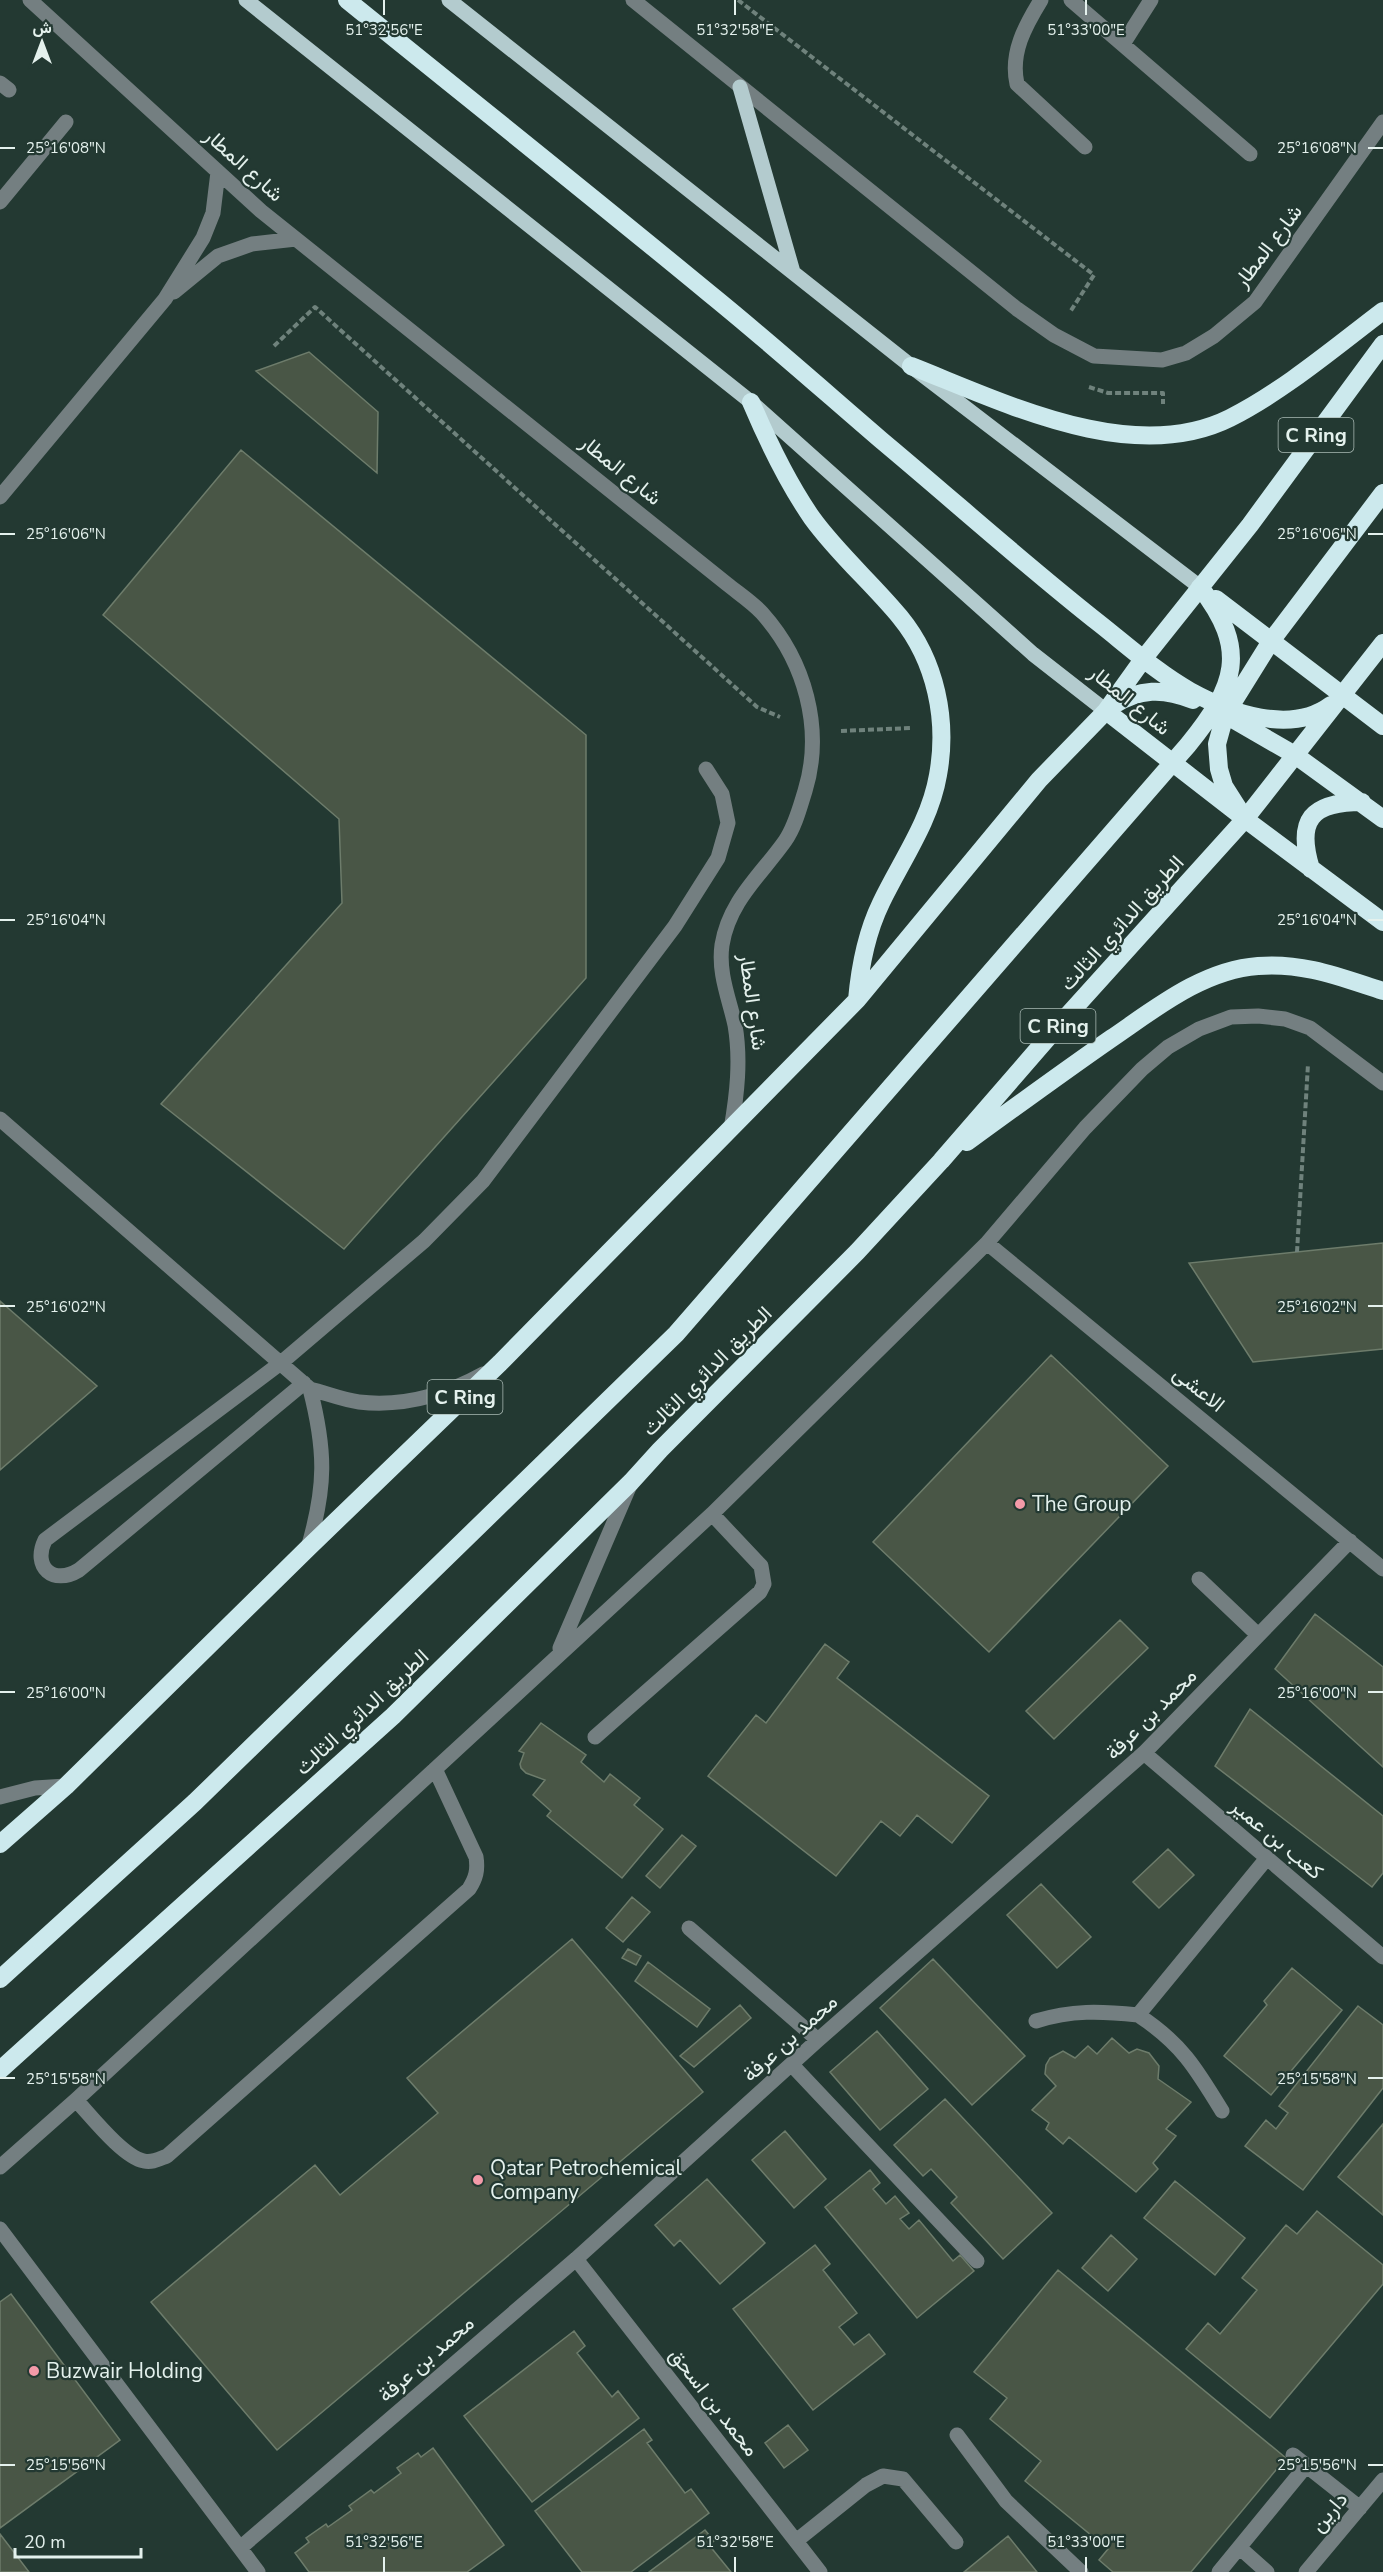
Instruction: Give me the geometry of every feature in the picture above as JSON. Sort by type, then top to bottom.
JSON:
[{"type":"highway","points":[[347,0],[713,296],[1066,597],[1189,691],[1295,755],[1383,819]]},
{"type":"highway","points":[[911,366],[982,394],[1060,420],[1118,434],[1165,435],[1206,427],[1247,409],[1383,311]]},
{"type":"highway","name":"C Ring","points":[[0,1844],[66,1786],[308,1548],[500,1364],[857,1000],[1039,780],[1106,711],[1144,658],[1250,525],[1383,344]]},
{"type":"highway","points":[[751,402],[788,482],[840,553],[900,617],[921,647],[938,696],[941,727],[938,777],[932,801],[923,824],[879,906],[867,935],[860,967],[857,1000]]},
{"type":"highway","points":[[0,1979],[195,1802],[676,1334],[1221,709],[1383,493]]},
{"type":"highway","points":[[1200,586],[1383,726]]},
{"type":"highway","points":[[1200,586],[1222,618],[1231,648],[1229,675],[1221,709],[1217,744],[1219,769],[1224,786],[1245,819]]},
{"type":"highway","name":"الطريق الدائري الثالث","points":[[0,2070],[393,1716],[631,1482],[857,1252],[941,1161],[1058,1026],[1245,819],[1383,644]]},
{"type":"highway","points":[[1106,711],[1128,696],[1146,691],[1173,693],[1221,709],[1274,719],[1295,719],[1316,714],[1342,696]]},
{"type":"highway","name":"شارع المطار","points":[[1106,711],[1383,922]]},
{"type":"highway","points":[[1311,869],[1304,837],[1307,825],[1315,814],[1331,803],[1362,802]]},
{"type":"highway","points":[[941,1161],[1162,1004],[1206,980],[1257,966],[1284,965],[1312,969],[1383,992]]},
{"type":"main road","name":"شارع المطار","points":[[246,0],[751,402],[1033,654],[1106,711]]},
{"type":"main road","points":[[449,0],[911,366],[1200,586]]},
{"type":"main road","points":[[740,87],[793,272]]},
{"type":"street","name":"شارع المطار","points":[[30,0],[296,239],[761,612],[788,648],[805,689],[813,732],[809,777],[787,839],[737,902],[727,923],[722,946],[722,969],[735,1026],[739,1060],[737,1095],[731,1129]]},
{"type":"street","name":"شارع المطار","points":[[633,0],[1017,309],[1054,335],[1094,357],[1162,360],[1186,353],[1214,336],[1256,302],[1383,122]]},
{"type":"street","points":[[1041,0],[1015,54],[1013,69],[1017,84],[1085,147]]},
{"type":"street","points":[[1071,0],[1250,154]]},
{"type":"street","points":[[1123,44],[1151,0]]},
{"type":"street","points":[[0,202],[66,122]]},
{"type":"street","points":[[0,497],[165,300],[203,238],[213,213],[219,172]]},
{"type":"street","points":[[165,300],[219,256],[252,244],[296,239]]},
{"type":"street","points":[[307,1386],[79,1570],[69,1576],[57,1576],[47,1571],[41,1562],[40,1550],[45,1540],[282,1362],[424,1241],[483,1181],[675,926],[718,858],[728,824],[722,794],[706,769]]},
{"type":"street","points":[[0,2167],[76,2100],[558,1653],[712,1514],[987,1242],[1085,1128],[1168,1047],[1198,1029],[1232,1017],[1258,1016],[1284,1019],[1310,1028],[1383,1083]]},
{"type":"street","points":[[0,1119],[307,1386],[359,1402],[409,1402],[457,1388],[500,1364]]},
{"type":"street","name":"الاعشى","points":[[987,1242],[1383,1569]]},
{"type":"street","points":[[307,1386],[320,1428],[323,1469],[319,1509],[308,1548]]},
{"type":"street","points":[[558,1653],[631,1482]]},
{"type":"street","points":[[595,1737],[760,1592],[764,1584],[761,1566],[712,1514]]},
{"type":"street","name":"محمد بن عرفة","points":[[240,2548],[576,2259],[818,2040],[1144,1753],[1350,1541]]},
{"type":"street","points":[[1199,1579],[1258,1635]]},
{"type":"street","name":"كعب بن عمير","points":[[1144,1753],[1383,1957]]},
{"type":"street","points":[[76,2100],[123,2148],[138,2159],[146,2162],[157,2161],[167,2156],[469,1889],[478,1868],[476,1857],[435,1769]]},
{"type":"street","points":[[0,1797],[35,1788],[66,1786]]},
{"type":"street","points":[[1138,2015],[1268,1858]]},
{"type":"street","points":[[689,1928],[818,2040]]},
{"type":"street","points":[[1036,2021],[1061,2013],[1087,2010],[1138,2015],[1162,2031],[1186,2054],[1222,2111]]},
{"type":"street","points":[[792,2065],[977,2261]]},
{"type":"street","points":[[0,2229],[258,2572]]},
{"type":"street","name":"محمد بن اسحق","points":[[576,2259],[820,2572]]},
{"type":"street","points":[[957,2435],[1006,2501],[1081,2572]]},
{"type":"street","points":[[1293,2455],[1360,2508]]},
{"type":"street","points":[[1219,2572],[1306,2466]]},
{"type":"street","points":[[796,2541],[866,2485],[883,2476],[903,2479],[956,2542]]},
{"type":"street","name":"دارين","points":[[1306,2572],[1383,2480]]},
{"type":"street","points":[[1240,2548],[1268,2572]]},
{"type":"path","points":[[738,0],[1094,275],[1054,335]]},
{"type":"path","points":[[274,346],[315,307],[757,707],[813,732],[941,727]]},
{"type":"path","points":[[1082,384],[1108,393],[1162,393],[1165,435]]},
{"type":"path","points":[[1297,1252],[1310,1028]]},
{"type":"building","points":[[309,352],[378,412],[377,473],[256,371]]},
{"type":"building","points":[[241,450],[586,735],[586,978],[344,1249],[161,1104],[342,903],[339,819],[103,615]]},
{"type":"building","points":[[1383,1243],[1383,1349],[1253,1362],[1189,1263]]},
{"type":"building","points":[[0,1301],[97,1386],[0,1470]]},
{"type":"building","name":"The Group","points":[[1051,1355],[1168,1466],[989,1652],[873,1542]]},
{"type":"building","points":[[1315,1614],[1383,1667],[1383,1767],[1275,1669]]},
{"type":"building","points":[[1120,1620],[1148,1648],[1054,1739],[1026,1711]]},
{"type":"building","points":[[825,1644],[849,1662],[837,1678],[989,1796],[952,1843],[917,1815],[900,1836],[881,1821],[836,1876],[708,1776],[756,1715],[766,1723]]},
{"type":"building","points":[[1250,1709],[1383,1816],[1383,1873],[1372,1887],[1215,1766]]},
{"type":"building","points":[[541,1723],[586,1755],[581,1762],[604,1782],[610,1774],[640,1798],[634,1805],[663,1829],[622,1878],[547,1816],[551,1811],[533,1795],[545,1780],[526,1773],[521,1768],[524,1753],[519,1751]]},
{"type":"building","points":[[682,1835],[696,1846],[660,1888],[646,1876]]},
{"type":"building","points":[[1168,1849],[1194,1875],[1159,1908],[1133,1882]]},
{"type":"building","points":[[1041,1884],[1091,1937],[1057,1968],[1007,1915]]},
{"type":"building","points":[[632,1897],[650,1912],[623,1942],[606,1928]]},
{"type":"building","name":"Qatar Petrochemical Company","points":[[572,1939],[703,2092],[277,2450],[151,2302],[315,2165],[340,2195],[438,2113],[407,2078]]},
{"type":"building","points":[[628,1949],[641,1956],[636,1965],[622,1958]]},
{"type":"building","points":[[933,1959],[1025,2056],[972,2105],[880,2008]]},
{"type":"building","points":[[648,1962],[710,2009],[697,2027],[635,1981]]},
{"type":"building","points":[[1292,1968],[1342,2010],[1271,2095],[1224,2056],[1267,2005],[1264,2001]]},
{"type":"building","points":[[740,2005],[751,2018],[694,2067],[680,2056]]},
{"type":"building","points":[[1358,2006],[1383,2025],[1383,2088],[1303,2190],[1245,2146],[1266,2120],[1276,2129],[1288,2113],[1279,2106]]},
{"type":"building","points":[[877,2031],[928,2089],[880,2130],[830,2072]]},
{"type":"building","points":[[1112,2038],[1129,2053],[1137,2049],[1149,2053],[1159,2066],[1158,2079],[1191,2102],[1166,2129],[1176,2136],[1153,2163],[1158,2169],[1136,2192],[1069,2137],[1063,2144],[1046,2129],[1049,2123],[1032,2110],[1056,2086],[1045,2074],[1050,2058],[1063,2051],[1075,2058],[1088,2046],[1097,2054]]},
{"type":"building","points":[[945,2099],[1052,2213],[1003,2259],[951,2203],[957,2197],[931,2169],[923,2176],[894,2145]]},
{"type":"building","points":[[1383,2124],[1383,2215],[1338,2177]]},
{"type":"building","points":[[785,2131],[826,2179],[794,2208],[752,2160]]},
{"type":"building","points":[[870,2170],[880,2183],[873,2189],[886,2204],[895,2196],[909,2213],[900,2219],[909,2229],[919,2220],[953,2261],[960,2255],[974,2271],[917,2318],[825,2207]]},
{"type":"building","points":[[707,2179],[765,2243],[720,2284],[680,2240],[674,2246],[655,2225]]},
{"type":"building","points":[[1175,2181],[1245,2238],[1215,2275],[1144,2218]]},
{"type":"building","points":[[1317,2211],[1383,2265],[1383,2284],[1270,2418],[1186,2349],[1208,2323],[1220,2334],[1257,2290],[1242,2278],[1286,2225],[1297,2234]]},
{"type":"building","points":[[1111,2235],[1137,2259],[1108,2291],[1082,2268]]},
{"type":"building","points":[[815,2245],[830,2264],[823,2270],[857,2313],[839,2327],[854,2345],[869,2334],[885,2354],[813,2410],[733,2309]]},
{"type":"building","points":[[1058,2270],[1286,2458],[1191,2572],[1113,2572],[1099,2560],[1108,2549],[1025,2481],[1041,2461],[990,2419],[1007,2398],[974,2372]]},
{"type":"building","name":"Buzwair Holding","points":[[11,2294],[120,2440],[0,2528],[0,2302]]},
{"type":"building","points":[[574,2331],[585,2346],[577,2353],[612,2397],[618,2391],[639,2418],[532,2502],[464,2416]]},
{"type":"building","points":[[788,2425],[808,2450],[784,2468],[765,2443]]},
{"type":"building","points":[[644,2429],[652,2440],[647,2443],[685,2493],[691,2489],[709,2513],[631,2572],[582,2572],[535,2511]]},
{"type":"building","points":[[433,2448],[504,2545],[467,2572],[309,2572],[295,2553],[309,2542],[306,2538],[326,2524],[328,2527],[352,2510],[349,2506],[371,2490],[374,2493],[401,2473],[397,2468],[418,2453],[421,2457]]},
{"type":"building","points":[[705,2530],[714,2541],[709,2545],[731,2572],[649,2572]]},
{"type":"building","points":[[0,2534],[29,2572],[0,2572]]},
{"type":"building","points":[[1008,2536],[1037,2572],[964,2572]]},
{"type":"place","name":"The Group","points":[[1020,1504]]},
{"type":"place","name":"Qatar Petrochemical Company","points":[[478,2180]]},
{"type":"place","name":"Buzwair Holding","points":[[34,2371]]}]
